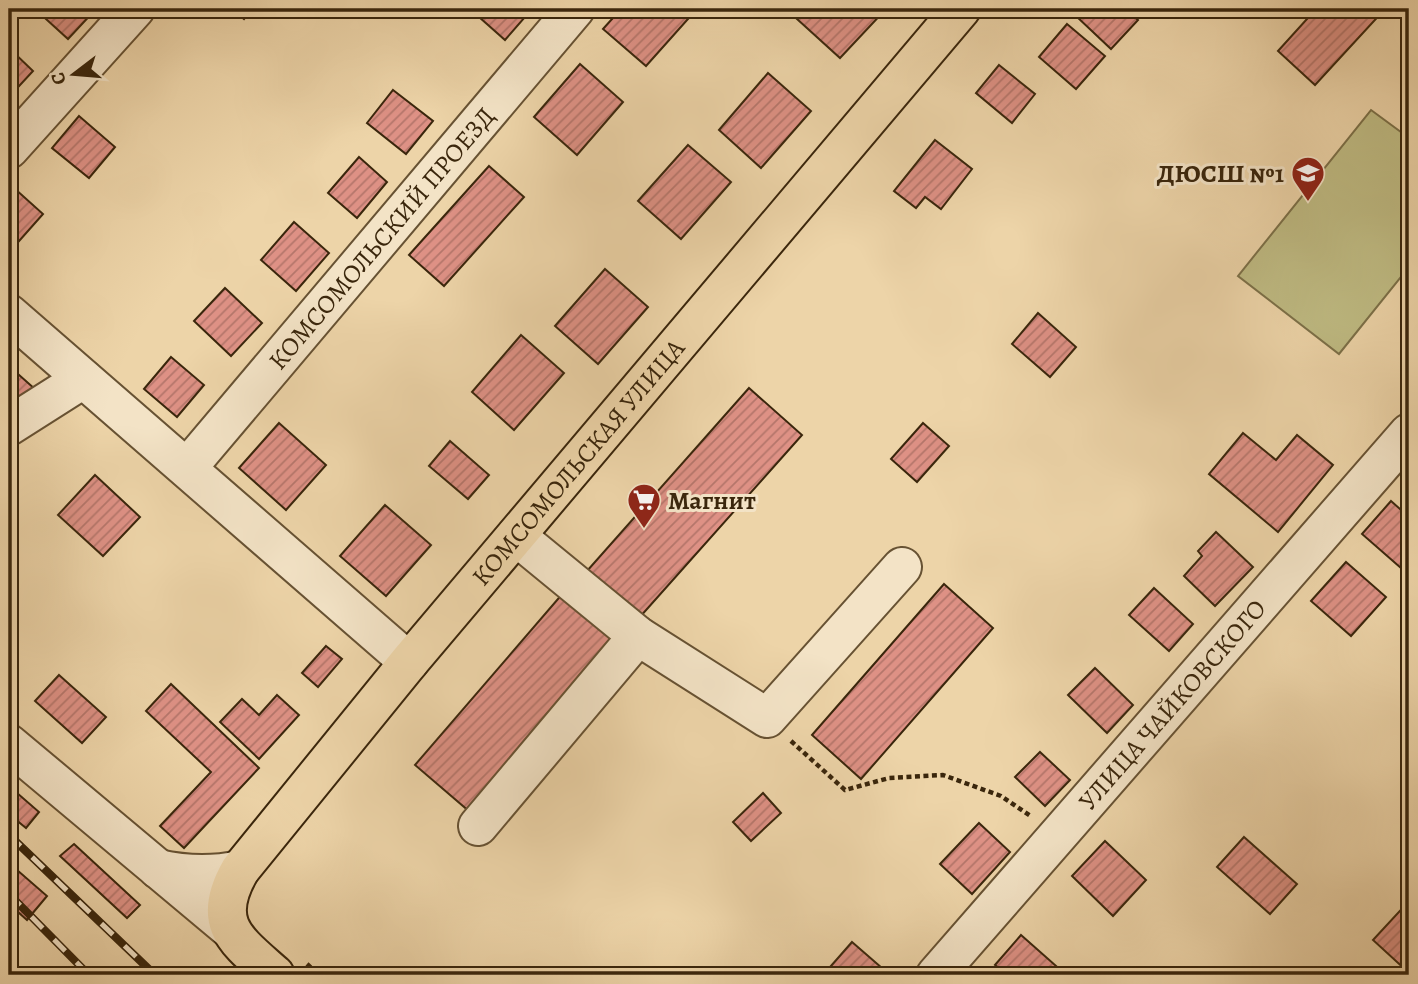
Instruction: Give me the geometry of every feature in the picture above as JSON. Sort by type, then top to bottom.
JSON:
[{"type":"main road","name":"КОМСОМОЛЬСКАЯ УЛИЦА","points":[[230,929],[228,896],[240,870],[409,662],[961,9]]},
{"type":"main road","points":[[230,929],[238,942],[275,975]]},
{"type":"street","points":[[9,149],[135,9]]},
{"type":"street","name":"КОМСОМОЛЬСКИЙ ПРОЕЗД","points":[[187,468],[575,9]]},
{"type":"street","points":[[9,314],[409,662]]},
{"type":"street","points":[[9,426],[83,379]]},
{"type":"street","name":"УЛИЦА ЧАЙКОВСКОГО","points":[[936,975],[1409,433]]},
{"type":"street","points":[[516,536],[638,636],[767,718],[902,567]]},
{"type":"street","points":[[478,826],[638,636]]},
{"type":"street","points":[[9,744],[230,929]]},
{"type":"street","points":[[158,869],[183,874],[240,870]]},
{"type":"path","points":[[767,718],[845,790],[889,778],[943,775],[1001,796],[1058,836]]},
{"type":"shaded area","points":[[1371,110],[1409,138],[1409,267],[1339,354],[1238,276]]},
{"type":"building","points":[[35,9],[96,9],[68,39]]},
{"type":"building","points":[[232,9],[252,9],[244,19]]},
{"type":"building","points":[[470,9],[532,9],[505,40]]},
{"type":"building","points":[[621,9],[696,10],[646,66],[603,29]]},
{"type":"building","points":[[786,9],[886,9],[840,58]]},
{"type":"building","points":[[1083,9],[1126,9],[1138,20],[1111,49],[1076,16]]},
{"type":"building","points":[[1316,9],[1385,9],[1315,85],[1278,51]]},
{"type":"building","points":[[1067,24],[1105,56],[1076,89],[1039,57]]},
{"type":"building","points":[[9,48],[33,71],[9,97]]},
{"type":"building","points":[[580,64],[623,102],[577,155],[534,117]]},
{"type":"building","points":[[999,65],[1035,94],[1012,123],[976,93]]},
{"type":"building","points":[[768,73],[811,111],[761,168],[719,130]]},
{"type":"building","points":[[393,90],[433,121],[406,154],[367,123]]},
{"type":"building","points":[[79,116],[115,147],[89,178],[52,148]]},
{"type":"building","points":[[935,140],[972,169],[941,209],[925,197],[916,208],[894,191]]},
{"type":"building","points":[[688,145],[731,182],[681,239],[638,201]]},
{"type":"building","points":[[359,157],[387,182],[357,218],[328,193]]},
{"type":"building","points":[[489,166],[524,197],[444,286],[409,255]]},
{"type":"building","points":[[14,188],[43,214],[12,249],[9,246],[9,193]]},
{"type":"building","points":[[294,222],[329,253],[296,291],[261,260]]},
{"type":"building","points":[[605,269],[648,307],[598,364],[555,326]]},
{"type":"building","points":[[225,288],[262,323],[231,356],[194,321]]},
{"type":"building","points":[[1038,313],[1076,347],[1050,377],[1012,344]]},
{"type":"building","points":[[521,335],[564,373],[514,430],[472,392]]},
{"type":"building","points":[[171,357],[204,385],[177,417],[144,389]]},
{"type":"building","points":[[9,366],[36,390],[9,404]]},
{"type":"building","points":[[749,388],[802,435],[639,618],[587,571]]},
{"type":"building","points":[[279,423],[326,465],[286,510],[239,468]]},
{"type":"building","points":[[923,423],[949,446],[917,482],[891,459]]},
{"type":"building","points":[[1243,433],[1276,460],[1297,435],[1333,465],[1278,532],[1209,474]]},
{"type":"building","points":[[450,441],[489,475],[468,499],[429,466]]},
{"type":"building","points":[[9,453],[17,460],[9,468]]},
{"type":"building","points":[[95,475],[140,517],[103,556],[58,515]]},
{"type":"building","points":[[1391,501],[1409,517],[1409,575],[1362,534]]},
{"type":"building","points":[[385,505],[431,545],[386,596],[340,556]]},
{"type":"building","points":[[1216,532],[1253,567],[1215,606],[1184,576],[1202,556],[1198,551]]},
{"type":"building","points":[[1346,562],[1386,597],[1351,636],[1311,601]]},
{"type":"building","points":[[944,584],[993,628],[861,779],[812,735]]},
{"type":"building","points":[[1154,588],[1193,624],[1169,651],[1129,615]]},
{"type":"building","points":[[564,592],[619,639],[470,812],[415,765]]},
{"type":"building","points":[[326,646],[342,659],[318,687],[302,673]]},
{"type":"building","points":[[1095,668],[1133,705],[1107,733],[1068,695]]},
{"type":"building","points":[[59,675],[106,717],[82,743],[35,701]]},
{"type":"building","points":[[171,684],[259,768],[184,848],[160,826],[211,772],[146,711]]},
{"type":"building","points":[[277,695],[299,715],[259,759],[220,722],[242,699],[259,715]]},
{"type":"building","points":[[1040,752],[1070,780],[1045,806],[1015,777]]},
{"type":"building","points":[[9,786],[39,812],[26,828],[9,814]]},
{"type":"building","points":[[763,793],[781,813],[751,841],[733,822]]},
{"type":"building","points":[[979,823],[1010,852],[972,894],[940,864]]},
{"type":"building","points":[[1244,837],[1297,884],[1270,914],[1217,867]]},
{"type":"building","points":[[1105,841],[1146,880],[1113,916],[1072,876]]},
{"type":"building","points":[[74,844],[140,905],[127,918],[60,856]]},
{"type":"building","points":[[9,863],[47,896],[27,920],[9,904]]},
{"type":"building","points":[[1409,901],[1409,973],[1373,940]]},
{"type":"building","points":[[1021,935],[1064,973],[1007,975],[995,965]]},
{"type":"building","points":[[852,942],[890,975],[842,975],[831,966]]},
{"type":"railway","points":[[9,835],[155,975]]},
{"type":"railway","points":[[9,894],[89,975]]},
{"type":"place","name":"ДЮСШ №1","points":[[1308,203]]},
{"type":"place","name":"Магнит","points":[[644,530]]}]
